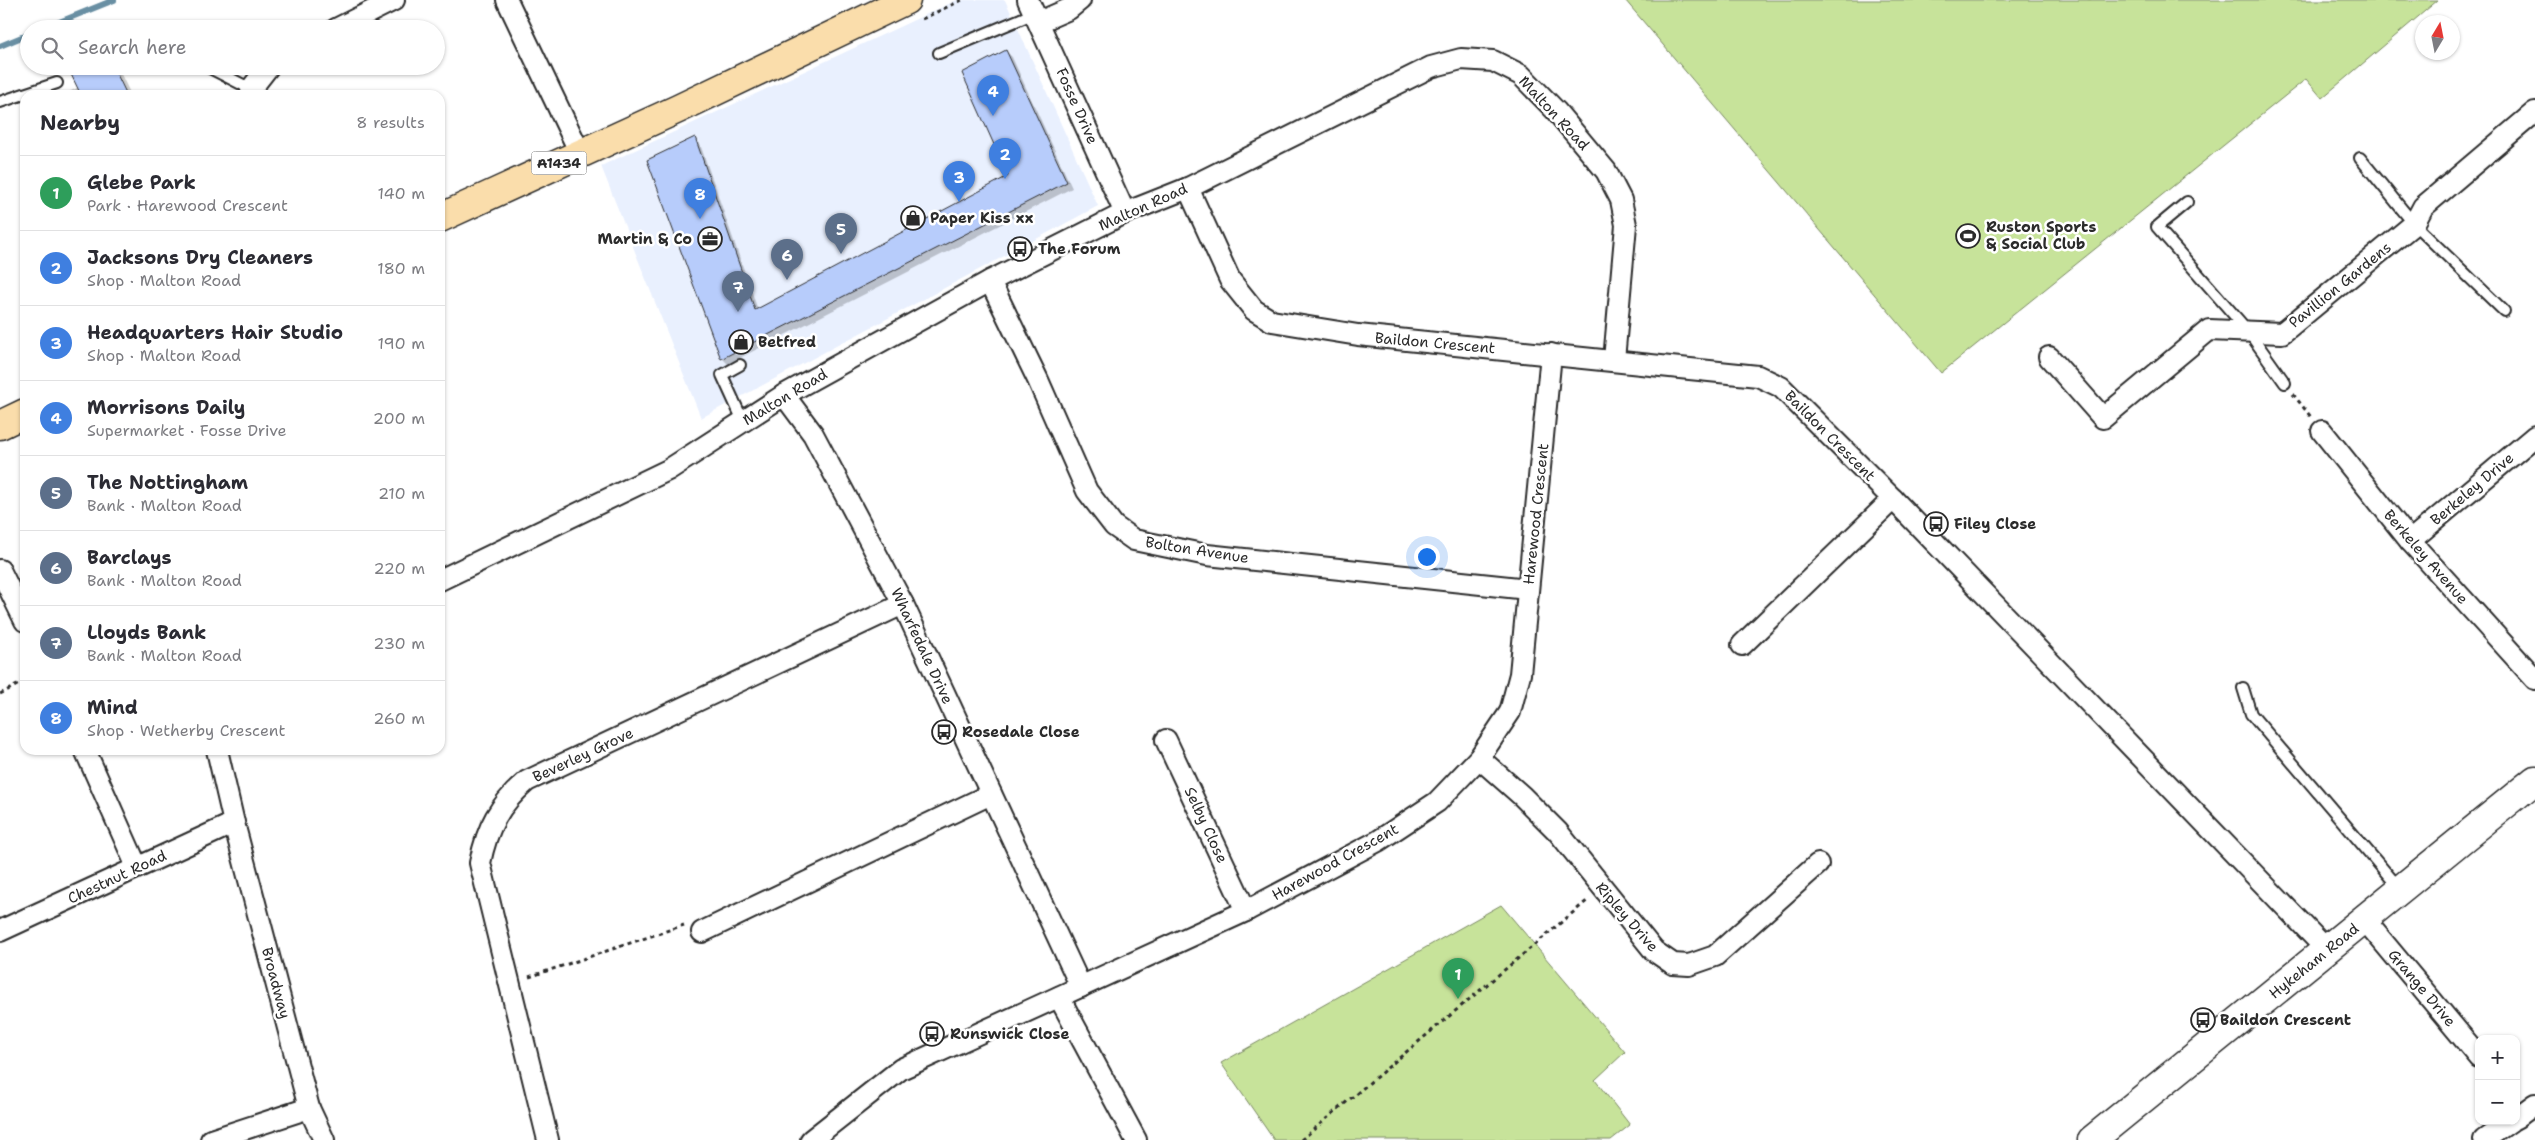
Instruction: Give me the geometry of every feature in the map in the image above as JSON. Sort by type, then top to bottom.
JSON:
[{"type":"main road","name":"A1434","points":[[445,216],[678,109],[906,0]]},
{"type":"main road","points":[[0,425],[20,415]]},
{"type":"street","points":[[354,20],[394,0]]},
{"type":"street","points":[[507,0],[580,153]]},
{"type":"street","points":[[1034,12],[1069,9],[1080,0]]},
{"type":"street","name":"Fosse Drive","points":[[1034,12],[1125,213]]},
{"type":"street","name":"Malton Road","points":[[445,578],[668,470],[784,395],[990,281],[1125,213],[1188,188],[1431,67],[1461,59],[1493,61],[1521,75],[1556,111],[1606,171],[1621,200],[1626,225],[1614,360]]},
{"type":"street","points":[[251,89],[262,75]]},
{"type":"street","name":"Pavillion Gardens","points":[[2049,356],[2103,418],[2209,330],[2282,332],[2414,224],[2423,207],[2533,117]]},
{"type":"street","name":"Baildon Crescent","points":[[1188,188],[1230,280],[1254,310],[1272,321],[1358,336],[1614,360],[1758,376],[1781,387],[1893,499],[2327,950]]},
{"type":"street","name":"Bolton Avenue","points":[[990,281],[1038,380],[1088,491],[1114,526],[1134,540],[1207,555],[1528,589]]},
{"type":"street","name":"Harewood Crescent","points":[[811,1140],[901,1069],[1246,911],[1378,841],[1437,802],[1479,758],[1510,712],[1520,674],[1552,354]]},
{"type":"street","name":"Wharfedale Drive","points":[[784,395],[813,434],[903,604],[1081,987]]},
{"type":"street","name":"Berkeley Avenue","points":[[2322,431],[2410,541],[2535,680]]},
{"type":"street","name":"Berkeley Drive","points":[[2410,541],[2535,436]]},
{"type":"street","points":[[1742,645],[1893,499]]},
{"type":"street","points":[[0,570],[20,611]]},
{"type":"street","name":"Beverley Grove","points":[[548,1140],[480,863],[486,836],[507,798],[527,781],[903,604]]},
{"type":"street","name":"Selby Close","points":[[1166,740],[1246,911]]},
{"type":"street","points":[[87,755],[137,867]]},
{"type":"street","points":[[219,755],[234,823]]},
{"type":"street","name":"Ripley Drive","points":[[1479,758],[1522,796],[1558,832],[1654,951],[1673,964],[1689,965],[1715,956],[1818,864]]},
{"type":"street","name":"Hykeham Road","points":[[2092,1140],[2535,780]]},
{"type":"street","points":[[702,932],[991,794]]},
{"type":"street","name":"Chestnut Road","points":[[0,931],[234,823]]},
{"type":"street","name":"Broadway","points":[[234,823],[309,1108],[324,1140]]},
{"type":"street","name":"Grange Drive","points":[[2364,919],[2475,1052]]},
{"type":"street","points":[[1059,997],[1136,1140]]},
{"type":"street","points":[[211,1140],[309,1108]]},
{"type":"street","points":[[2484,1140],[2521,1111]]},
{"type":"lane","points":[[939,53],[1034,12]]},
{"type":"lane","points":[[224,75],[251,89]]},
{"type":"lane","points":[[35,90],[56,83]]},
{"type":"lane","points":[[0,102],[20,95]]},
{"type":"lane","points":[[2360,158],[2414,224],[2504,311]]},
{"type":"lane","points":[[2187,202],[2157,227],[2248,332],[2285,383]]},
{"type":"lane","points":[[740,365],[722,375],[743,421]]},
{"type":"lane","points":[[2243,688],[2251,714],[2401,890]]},
{"type":"path","points":[[2285,383],[2322,431]]},
{"type":"path","points":[[0,694],[20,684]]},
{"type":"path","points":[[1300,1140],[1375,1080],[1602,888]]},
{"type":"path","points":[[509,984],[688,924],[702,932]]},
{"type":"shaded area","name":"The Forum","points":[[957,0],[1005,0],[1098,206],[701,418],[601,166]]},
{"type":"green space","name":"Ruston Sports & Social Club","points":[[1625,0],[2438,0],[2420,15],[2415,15],[2415,19],[2322,98],[2306,79],[1941,373]]},
{"type":"green space","points":[[1501,905],[1625,1052],[1595,1080],[1630,1125],[1611,1140],[1274,1140],[1221,1063]]},
{"type":"building","points":[[1006,50],[1067,182],[721,359],[647,160],[695,137],[755,310],[1008,176],[962,73]]},
{"type":"building","points":[[71,75],[117,75],[125,90],[79,90]]},
{"type":"waterway","points":[[64,20],[114,0]]},
{"type":"waterway","points":[[0,46],[20,38]]},
{"type":"place","name":"Morrisons Daily","points":[[993,116]]},
{"type":"place","name":"Jacksons Dry Cleaners","points":[[1005,179]]},
{"type":"place","name":"Headquarters Hair Studio","points":[[959,202]]},
{"type":"place","name":"Paper Kiss xx","points":[[913,218]]},
{"type":"place","name":"Mind","points":[[700,219]]},
{"type":"place","name":"Ruston Sports & Social Club","points":[[1968,236]]},
{"type":"place","name":"Martin & Co","points":[[710,239]]},
{"type":"place","name":"The Forum","points":[[1020,249]]},
{"type":"place","name":"The Nottingham","points":[[841,254]]},
{"type":"place","name":"Barclays","points":[[787,280]]},
{"type":"place","name":"Lloyds Bank","points":[[738,312]]},
{"type":"place","name":"Betfred","points":[[741,342]]},
{"type":"place","name":"Filey Close","points":[[1936,524]]},
{"type":"place","name":"Rosedale Close","points":[[944,732]]},
{"type":"place","name":"Glebe Park","points":[[1458,999]]},
{"type":"place","name":"Baildon Crescent","points":[[2203,1020]]},
{"type":"place","name":"Runswick Close","points":[[932,1034]]}]
